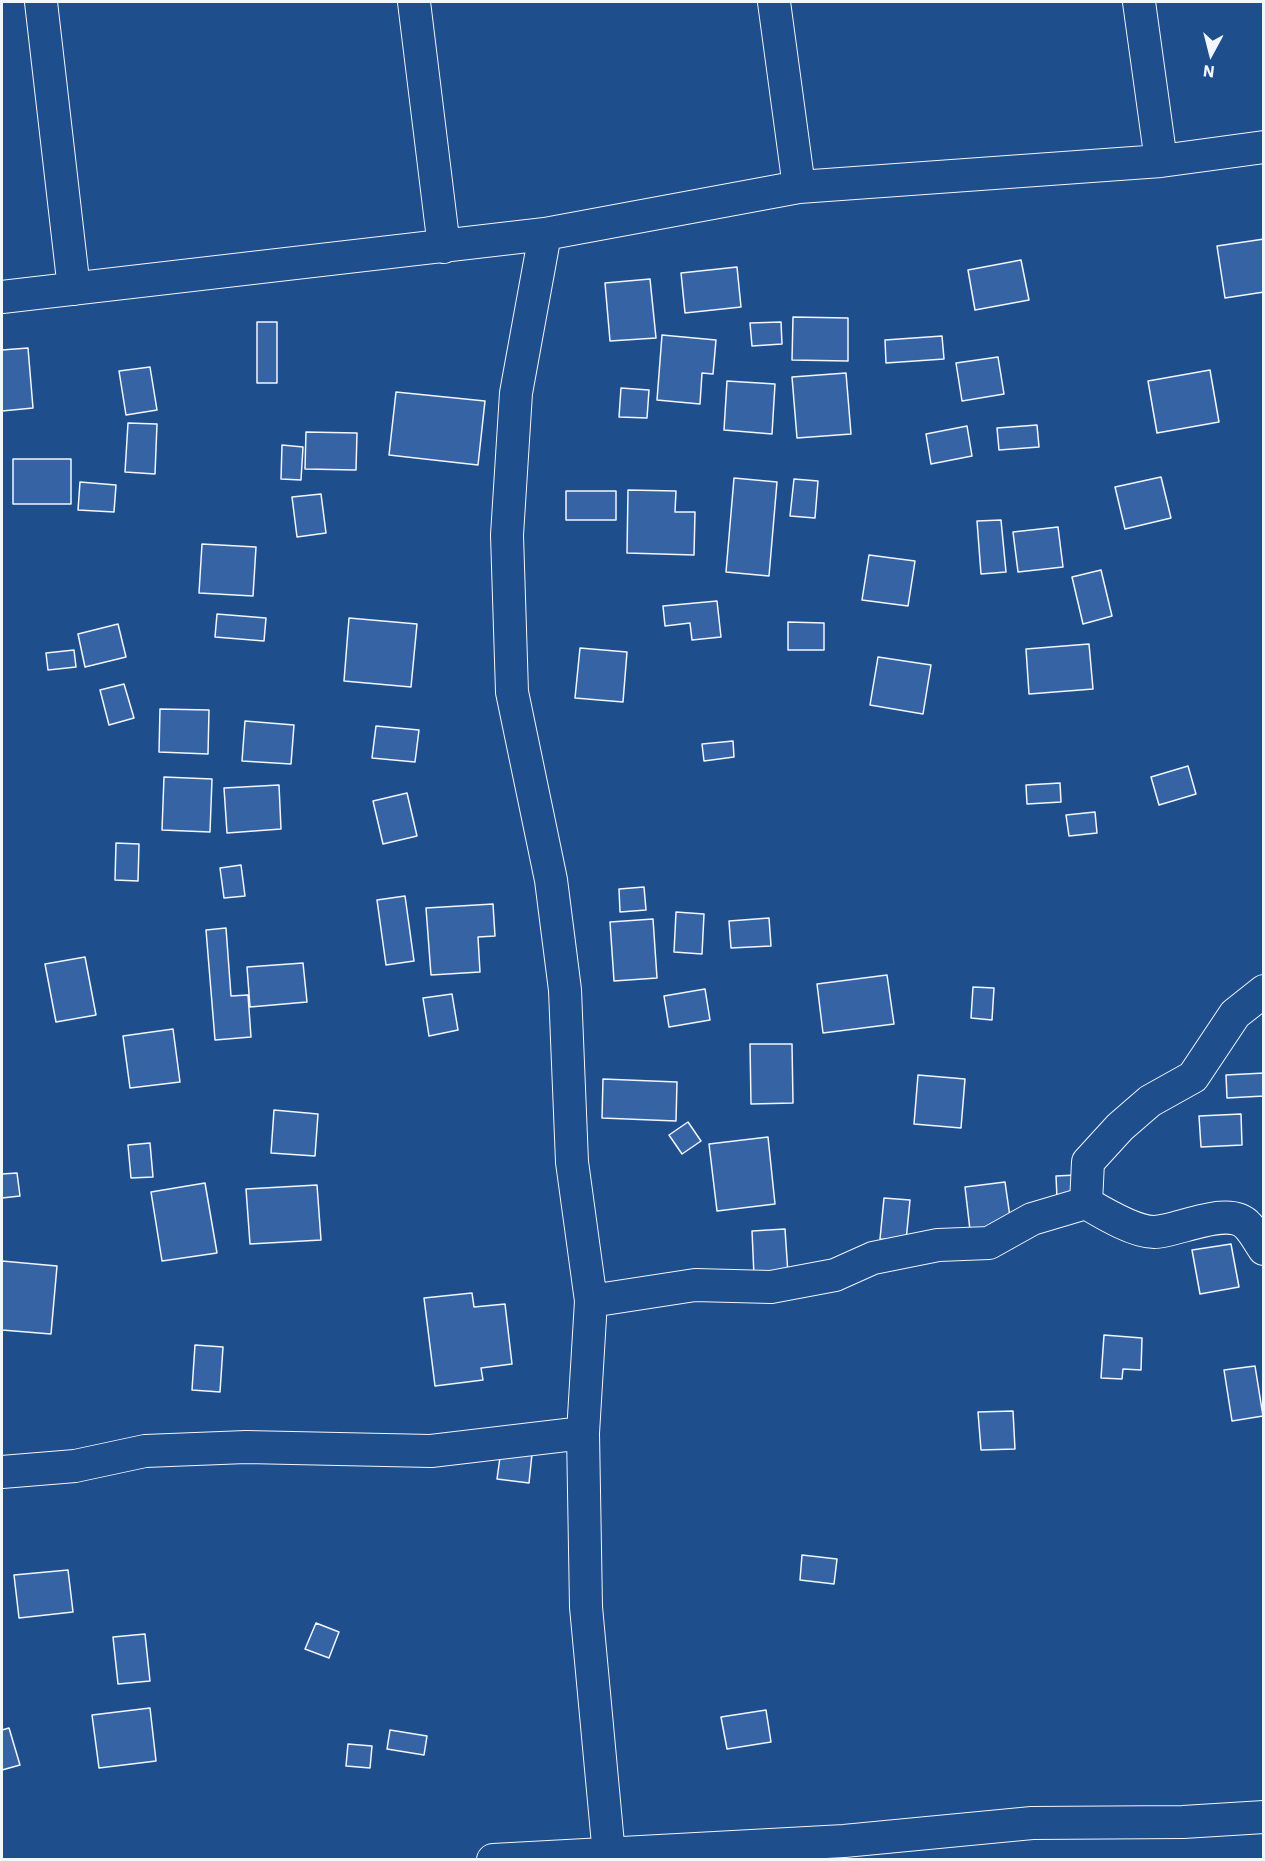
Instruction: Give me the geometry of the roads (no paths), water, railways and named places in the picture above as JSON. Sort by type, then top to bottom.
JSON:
[{"type":"street","points":[[41,2],[74,289]]},
{"type":"street","points":[[414,2],[444,247]]},
{"type":"street","points":[[774,2],[799,187]]},
{"type":"street","points":[[1139,2],[1161,161]]},
{"type":"street","points":[[2,297],[545,234],[799,187],[1161,161],[1263,147]]},
{"type":"street","points":[[545,234],[516,393],[507,534],[512,692],[551,880],[565,990],[572,1162],[591,1301],[583,1433],[586,1607],[609,1855]]},
{"type":"street","points":[[1086,1203],[1088,1162],[1120,1127],[1150,1101],[1193,1077],[1235,1014],[1263,991]]},
{"type":"street","points":[[591,1301],[695,1285],[771,1287],[835,1275],[873,1258],[938,1245],[989,1243],[1032,1219],[1086,1203],[1111,1218],[1153,1232],[1202,1220],[1232,1218],[1247,1224],[1263,1249]]},
{"type":"street","points":[[2,1472],[75,1466],[145,1451],[246,1448],[431,1450],[583,1433]]},
{"type":"street","points":[[493,1860],[844,1841],[1032,1823],[1183,1822],[1263,1817]]}]
